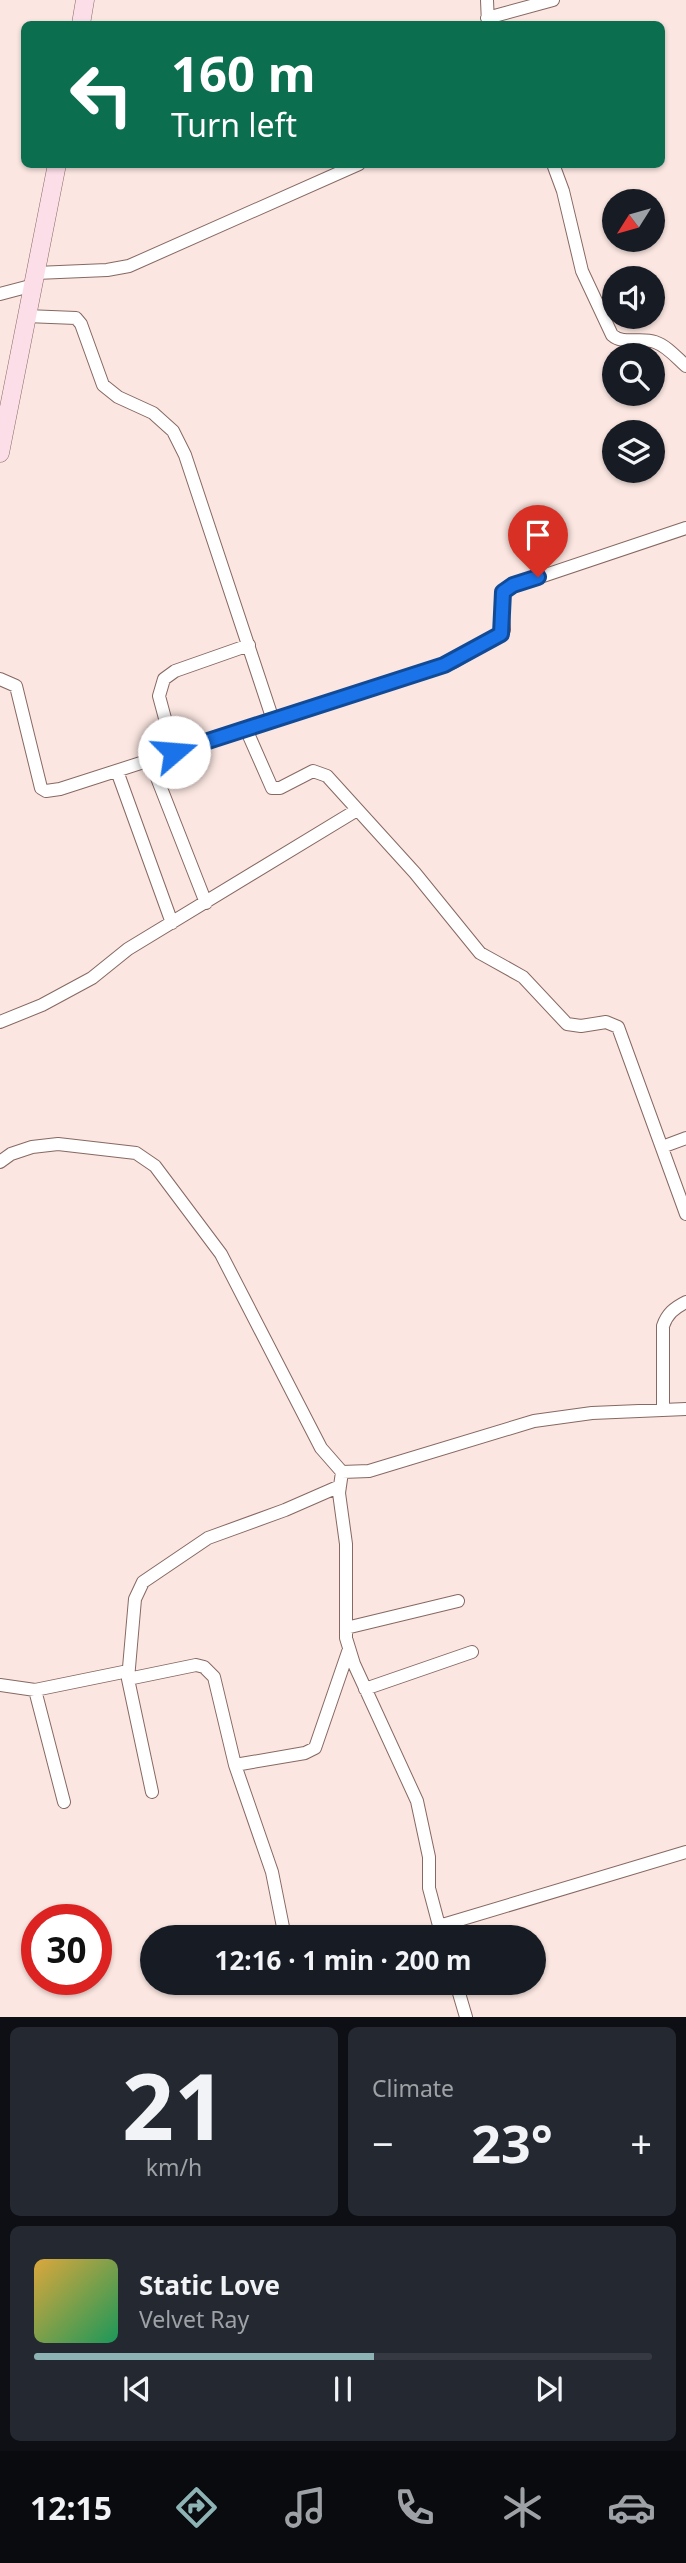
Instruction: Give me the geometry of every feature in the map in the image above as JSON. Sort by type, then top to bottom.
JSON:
[{"type":"main road","points":[[82,21],[85,0]]},
{"type":"main road","points":[[0,453],[5,398],[35,279],[56,168]]},
{"type":"street","points":[[487,0],[487,21],[553,0]]},
{"type":"street","points":[[0,294],[35,279],[129,266],[350,168]]},
{"type":"street","points":[[554,168],[563,191],[582,271],[612,334],[622,340],[652,340],[686,366]]},
{"type":"street","points":[[26,316],[76,318],[81,324],[103,385],[118,397],[153,413],[173,431],[185,455],[273,720]]},
{"type":"street","points":[[0,679],[16,686],[41,788],[46,791],[60,789],[453,662],[504,630],[502,597],[508,588],[686,528]]},
{"type":"street","points":[[174,752],[159,696],[164,679],[175,671],[249,645]]},
{"type":"street","points":[[246,729],[272,788],[279,788],[304,774],[321,772],[415,873],[480,953],[523,977],[567,1024],[581,1026],[606,1022],[618,1027],[686,1214]]},
{"type":"street","points":[[150,760],[206,903]]},
{"type":"street","points":[[117,771],[172,923]]},
{"type":"street","points":[[0,1022],[42,1005],[92,978],[128,949],[357,810]]},
{"type":"street","points":[[662,1147],[686,1138]]},
{"type":"street","points":[[0,1162],[11,1154],[33,1147],[58,1144],[136,1153],[155,1166],[221,1254],[321,1448],[342,1472],[339,1505],[346,1544],[346,1628],[349,1649],[417,1801],[429,1857],[429,1888],[439,1925]]},
{"type":"street","points":[[663,1409],[663,1326],[666,1317],[686,1302]]},
{"type":"street","points":[[342,1472],[369,1471],[534,1422],[593,1413],[686,1409]]},
{"type":"street","points":[[152,1793],[128,1675],[135,1599],[143,1582],[208,1538],[285,1510],[340,1486]]},
{"type":"street","points":[[346,1628],[458,1601]]},
{"type":"street","points":[[235,1765],[305,1754],[315,1748],[349,1649]]},
{"type":"street","points":[[365,1689],[471,1652]]},
{"type":"street","points":[[0,1685],[35,1690],[196,1665],[204,1667],[214,1677],[217,1685],[235,1765],[272,1872],[283,1925]]},
{"type":"street","points":[[35,1690],[64,1802]]},
{"type":"street","points":[[462,1925],[686,1852]]},
{"type":"street","points":[[460,1995],[467,2017]]},
{"type":"route","points":[[174,752],[453,662],[498,637],[504,630],[503,592],[513,585],[538,577]]}]
